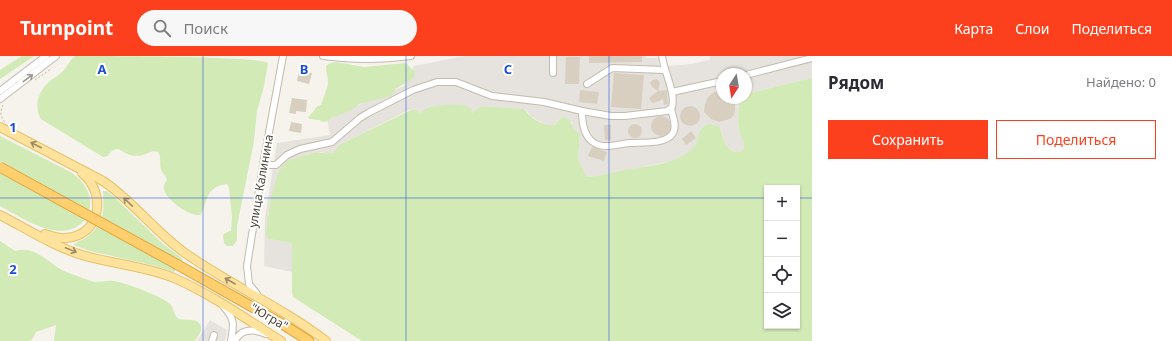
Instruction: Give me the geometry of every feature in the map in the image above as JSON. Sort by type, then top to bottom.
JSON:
[{"type":"highway","name":"\"Югра\"","points":[[0,167],[228,293],[309,341]]},
{"type":"highway","name":"\"Югра\"","points":[[228,293],[302,341]]},
{"type":"main road","points":[[2,124],[12,134],[59,157],[111,187],[162,235],[185,253],[326,341]]},
{"type":"main road","points":[[23,227],[52,236],[66,238],[80,234],[89,227],[92,222],[97,208],[97,198],[94,188],[84,174],[59,157]]},
{"type":"main road","points":[[0,215],[68,250],[82,255],[172,277],[197,290],[278,339]]},
{"type":"street","points":[[0,91],[46,56]]},
{"type":"street","points":[[2,101],[56,56]]},
{"type":"street","name":"улица Калинина","points":[[264,301],[250,287],[246,271],[263,165],[283,56]]},
{"type":"street","points":[[323,56],[342,59],[374,60],[411,56]]},
{"type":"street","points":[[553,56],[553,73]]},
{"type":"street","points":[[582,111],[585,130],[589,138],[594,143],[604,146],[651,142],[670,137],[673,134],[675,127],[671,109],[673,105],[672,92],[664,70],[662,56]]},
{"type":"street","points":[[752,73],[812,58]]},
{"type":"street","points":[[587,84],[612,68],[664,70]]},
{"type":"street","points":[[263,165],[276,165],[287,156],[300,149],[332,142],[368,113],[413,90],[437,82],[456,82],[492,96],[544,102],[582,111],[617,116],[671,109]]},
{"type":"street","points":[[672,92],[716,82]]},
{"type":"street","points":[[220,304],[232,318],[234,327],[231,341]]},
{"type":"street","points":[[235,341],[241,334],[249,331],[260,331],[278,339]]},
{"type":"path","points":[[33,81],[51,69]]},
{"type":"path","points":[[2,101],[2,124]]},
{"type":"shaded area","points":[[465,56],[646,56],[646,58],[658,58],[659,66],[668,66],[691,64],[710,60],[710,56],[812,56],[812,78],[752,93],[752,68],[716,68],[716,104],[739,104],[738,122],[740,134],[744,143],[744,148],[740,152],[736,152],[727,147],[720,128],[708,124],[700,129],[698,142],[691,151],[673,161],[587,177],[578,159],[580,134],[572,127],[572,122],[560,119],[554,125],[550,126],[531,117],[524,109],[481,106],[472,115],[421,114],[417,110],[413,109],[407,111],[339,145],[333,153],[329,154],[322,152],[305,155],[282,167],[276,181],[268,214],[269,239],[292,243],[292,272],[264,266],[265,218],[277,143],[330,135],[327,118],[404,86],[414,66]]},
{"type":"shaded area","points":[[210,320],[227,330],[225,341],[197,341]]},
{"type":"green space","points":[[22,56],[34,56],[0,79],[0,70]]},
{"type":"green space","points":[[75,56],[145,56],[237,59],[268,63],[264,86],[257,111],[254,141],[237,226],[237,240],[233,246],[227,246],[224,243],[223,235],[231,231],[232,217],[229,187],[227,184],[214,188],[208,195],[200,215],[190,213],[173,202],[165,193],[164,184],[167,180],[161,169],[160,156],[158,152],[153,151],[135,156],[117,149],[112,151],[108,156],[103,157],[41,119],[37,103],[40,93],[51,80],[63,71]]},
{"type":"green space","points":[[336,62],[364,67],[406,63],[415,72],[415,75],[411,80],[395,89],[392,95],[359,104],[353,109],[332,117],[328,121],[323,122],[310,119],[308,117],[316,107],[321,105],[327,89],[328,81],[326,66]]},
{"type":"green space","points":[[812,78],[812,341],[362,341],[293,297],[292,243],[269,239],[266,235],[269,208],[274,187],[277,177],[285,163],[314,153],[333,153],[339,145],[413,109],[417,110],[421,114],[425,109],[431,107],[463,105],[470,108],[472,114],[481,106],[524,109],[535,119],[545,124],[552,125],[564,117],[570,120],[574,130],[580,134],[578,159],[587,177],[654,165],[670,161],[684,155],[695,146],[700,130],[708,124],[718,126],[728,147],[735,152],[740,152],[744,148],[744,143],[740,134],[738,122],[739,104],[752,104],[752,93]]},
{"type":"green space","points":[[0,136],[66,169],[80,180],[90,198],[88,215],[83,222],[70,230],[60,231],[49,229],[28,221],[0,206]]},
{"type":"green space","points":[[103,191],[106,191],[112,195],[162,243],[183,259],[174,272],[152,265],[90,251],[74,245],[93,232],[100,222],[103,211]]},
{"type":"green space","points":[[0,241],[15,251],[23,250],[37,253],[62,270],[86,279],[95,282],[119,282],[151,294],[170,304],[177,318],[198,322],[201,327],[200,334],[195,341],[54,341],[56,325],[36,332],[30,341],[0,341]]},
{"type":"building","points":[[589,56],[642,56],[642,62],[589,63]]},
{"type":"building","points":[[566,57],[580,57],[579,84],[565,84]]},
{"type":"building","points":[[299,71],[312,73],[309,84],[297,81]]},
{"type":"building","points":[[614,73],[644,75],[641,109],[611,107]]},
{"type":"building","points":[[657,79],[660,83],[658,91],[652,87],[650,83]]},
{"type":"building","points":[[580,90],[599,92],[597,104],[579,102]]},
{"type":"building","points":[[667,90],[668,104],[664,105],[663,99],[654,103],[651,102],[649,98],[658,91]]},
{"type":"building","points":[[715,92],[716,104],[735,104],[734,115],[730,119],[719,122],[711,119],[704,112],[707,99]]},
{"type":"building","points":[[292,98],[307,100],[306,112],[296,111],[296,114],[289,113]]},
{"type":"building","points":[[690,106],[697,109],[700,116],[697,123],[690,126],[683,123],[680,116],[683,109]]},
{"type":"building","points":[[661,116],[668,119],[671,126],[668,133],[661,136],[654,133],[651,126],[654,119]]},
{"type":"building","points":[[291,122],[302,124],[301,133],[289,131]]},
{"type":"building","points":[[635,124],[640,126],[642,131],[640,136],[635,138],[630,136],[628,131],[630,126]]},
{"type":"building","points":[[604,125],[611,125],[611,140],[605,140]]},
{"type":"building","points":[[691,131],[696,138],[686,145],[682,139]]},
{"type":"building","points":[[592,147],[607,152],[604,161],[588,156]]}]
